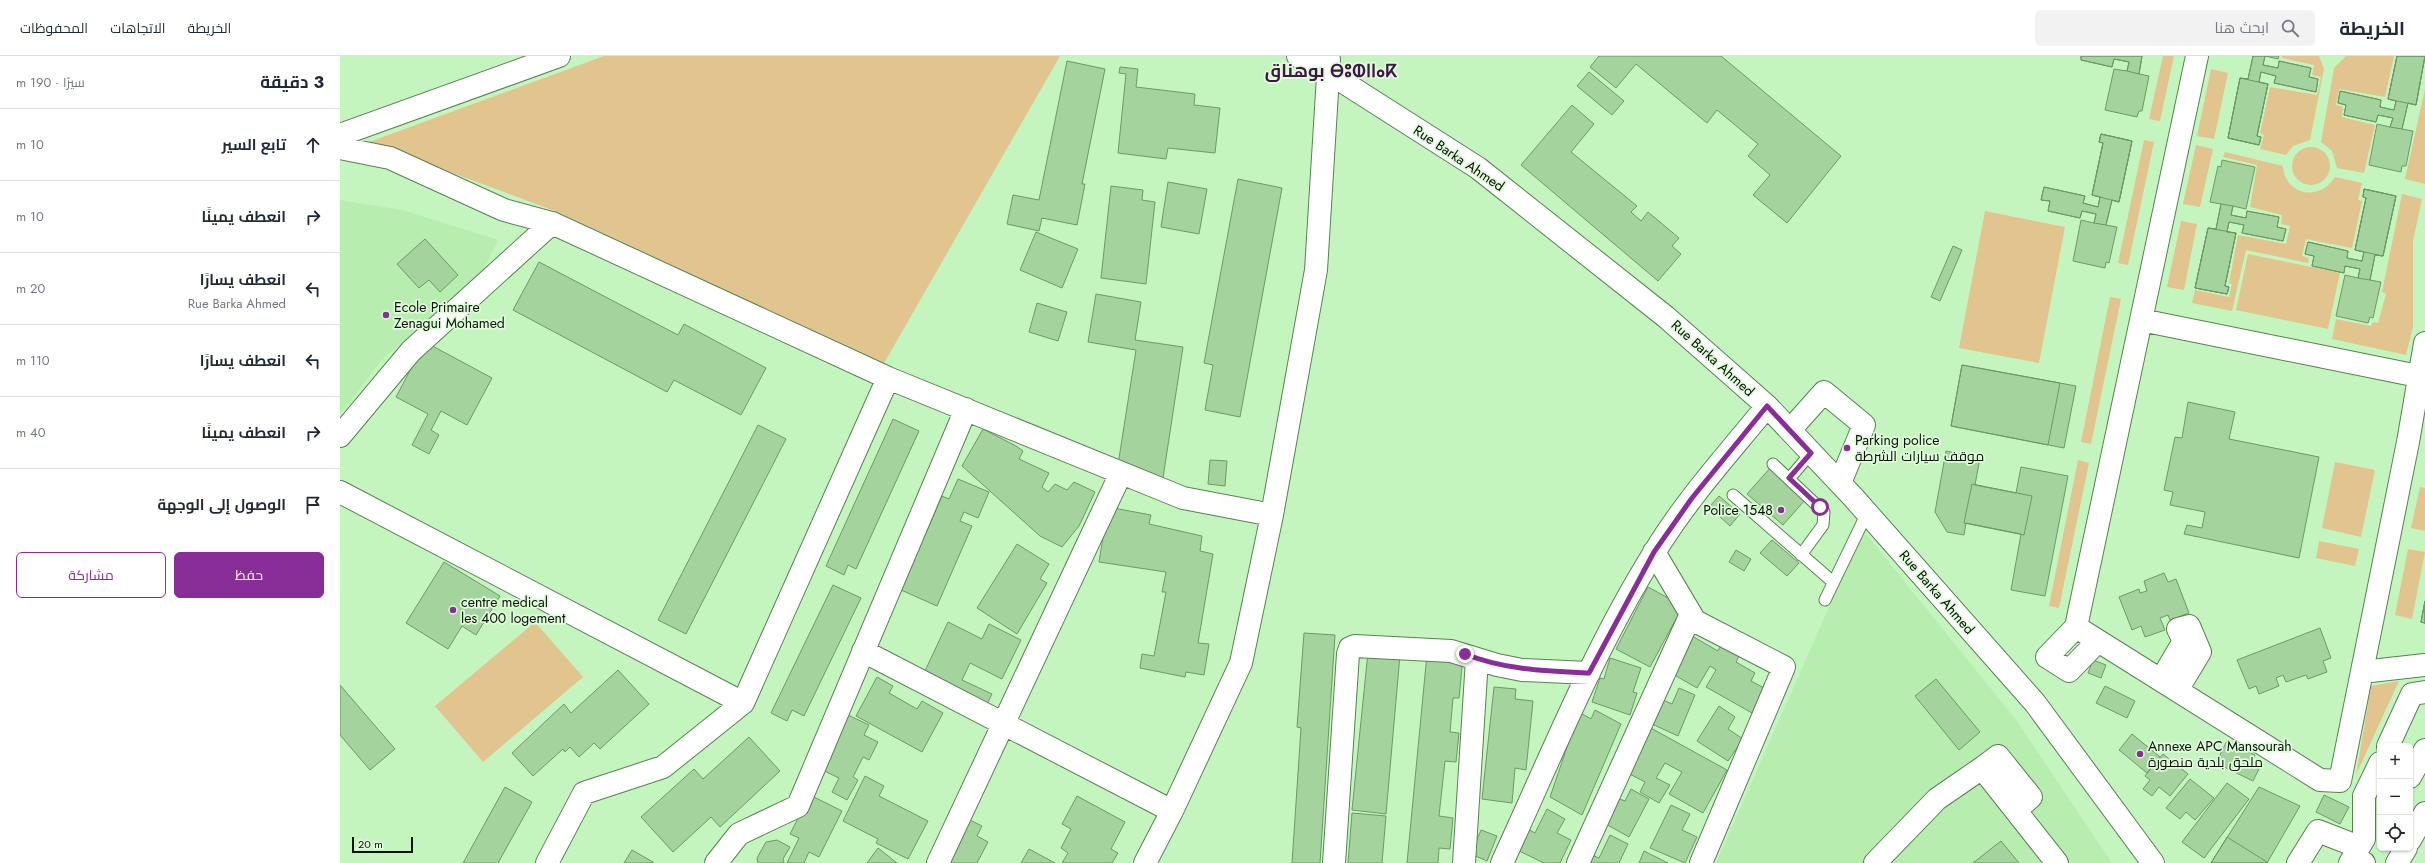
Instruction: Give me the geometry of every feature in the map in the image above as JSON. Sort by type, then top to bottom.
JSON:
[{"type":"street","points":[[340,135],[559,56]]},
{"type":"street","name":"Rue Barka Ahmed","points":[[1298,56],[1329,64],[1478,168],[1666,316],[1767,406],[1840,483],[2035,703],[2145,861]]},
{"type":"street","points":[[2098,641],[2069,671],[2047,657],[2076,627],[2196,56]]},
{"type":"street","points":[[1144,863],[1172,811],[1241,663],[1272,515],[1316,270],[1329,64]]},
{"type":"street","points":[[340,148],[390,158],[504,210],[552,223],[888,378],[1183,498],[1272,515]]},
{"type":"street","points":[[340,436],[411,350],[552,223]]},
{"type":"street","points":[[2141,320],[2418,376]]},
{"type":"street","points":[[2340,780],[2408,442],[2418,376],[2425,342]]},
{"type":"street","points":[[547,863],[584,793],[663,767],[743,703],[888,378]]},
{"type":"street","points":[[1790,430],[1824,392],[1864,425],[1840,483]]},
{"type":"street","points":[[1502,863],[1589,673],[1654,552],[1692,498],[1767,406]]},
{"type":"street","points":[[716,863],[739,834],[798,806],[966,409]]},
{"type":"street","points":[[938,863],[1121,473]]},
{"type":"street","points":[[340,492],[743,703]]},
{"type":"street","points":[[1654,552],[1691,614],[1702,626],[1784,667],[1701,863]]},
{"type":"street","points":[[1578,863],[1691,614]]},
{"type":"street","points":[[2076,627],[2320,780],[2340,780],[2372,801]]},
{"type":"street","points":[[1334,863],[1348,654],[1350,648],[1355,646],[1452,650],[1477,659],[1522,670],[1589,673]]},
{"type":"street","points":[[863,652],[1172,811]]},
{"type":"street","points":[[1464,863],[1477,659]]},
{"type":"street","points":[[2362,672],[2425,665]]},
{"type":"street","points":[[2389,743],[2412,694],[2425,692]]},
{"type":"street","points":[[2413,772],[2425,750]]},
{"type":"street","points":[[1875,863],[1937,799],[1998,756],[2031,797],[2016,810],[2057,863]]},
{"type":"street","points":[[2350,863],[2353,858],[2364,863],[2372,836],[2372,801],[2377,777]]},
{"type":"street","points":[[2298,863],[2318,831],[2359,847],[2372,836]]},
{"type":"street","points":[[2397,863],[2404,851]]},
{"type":"lane","points":[[1789,478],[1811,453]]},
{"type":"lane","points":[[1773,464],[1824,512],[1823,525],[1801,555]]},
{"type":"lane","points":[[1733,495],[1833,582]]},
{"type":"lane","points":[[1825,600],[1867,513]]},
{"type":"shaded area","points":[[604,56],[1060,56],[883,365],[555,211],[369,142]]},
{"type":"shaded area","points":[[2163,56],[2174,56],[2160,121],[2149,119]]},
{"type":"shaded area","points":[[2282,56],[2319,56],[2324,69],[2310,140],[2293,146],[2286,155],[2260,149],[2264,135],[2260,133],[2270,87],[2317,95],[2321,77],[2312,75],[2314,65],[2282,58]]},
{"type":"shaded area","points":[[2346,56],[2394,56],[2385,97],[2339,89],[2336,105],[2343,107],[2342,117],[2375,125],[2364,173],[2337,168],[2332,151],[2321,142],[2334,68]]},
{"type":"shaded area","points":[[2211,69],[2228,73],[2214,139],[2197,136]]},
{"type":"shaded area","points":[[2425,89],[2425,184],[2405,179]]},
{"type":"shaded area","points":[[2144,140],[2154,142],[2128,265],[2118,263]]},
{"type":"shaded area","points":[[2196,145],[2213,149],[2200,207],[2183,204]]},
{"type":"shaded area","points":[[2307,147],[2315,147],[2322,150],[2327,155],[2330,166],[2327,177],[2322,182],[2315,185],[2307,185],[2300,182],[2295,177],[2292,170],[2292,162],[2295,155],[2300,150]]},
{"type":"shaded area","points":[[2225,152],[2283,166],[2285,176],[2290,184],[2304,192],[2321,190],[2329,185],[2335,177],[2362,183],[2358,200],[2362,201],[2352,248],[2306,239],[2302,256],[2309,258],[2308,263],[2246,250],[2232,311],[2192,303],[2195,290],[2229,297],[2232,284],[2229,283],[2238,235],[2286,244],[2290,226],[2281,224],[2282,215],[2250,207],[2257,165],[2223,157]]},
{"type":"shaded area","points":[[2402,194],[2422,199],[2413,241],[2413,327],[2406,355],[2332,339],[2336,319],[2371,326],[2373,322],[2378,323],[2386,294],[2382,292]]},
{"type":"shaded area","name":"Ecole Primaire Zenagui Mohamed","points":[[340,200],[403,210],[498,240],[483,271],[382,360],[340,414]]},
{"type":"shaded area","points":[[1985,211],[2065,227],[2039,363],[1959,348]]},
{"type":"shaded area","points":[[2181,221],[2197,224],[2184,290],[2167,287]]},
{"type":"shaded area","points":[[2248,254],[2340,273],[2328,329],[2236,310]]},
{"type":"shaded area","points":[[2110,297],[2121,299],[2091,444],[2081,442]]},
{"type":"shaded area","points":[[2078,460],[2089,463],[2059,608],[2049,606]]},
{"type":"shaded area","points":[[2335,462],[2375,470],[2361,537],[2322,528]]},
{"type":"shaded area","points":[[2420,487],[2425,488],[2425,531],[2411,528]]},
{"type":"shaded area","points":[[1863,530],[2017,721],[2112,863],[1716,863]]},
{"type":"shaded area","points":[[2319,541],[2359,549],[2355,566],[2316,558]]},
{"type":"shaded area","points":[[2408,549],[2425,552],[2412,619],[2395,615]]},
{"type":"shaded area","points":[[535,622],[583,677],[483,762],[435,706]]},
{"type":"shaded area","points":[[2399,681],[2356,775],[2371,686]]},
{"type":"building","points":[[1599,56],[1721,56],[1841,156],[1787,223],[1753,195],[1770,175],[1748,156],[1758,144],[1717,110],[1707,123],[1636,64],[1616,88],[1590,67]]},
{"type":"building","points":[[2081,56],[2142,56],[2139,74],[2127,71],[2129,62],[2114,59],[2112,67],[2081,60]]},
{"type":"building","points":[[2081,56],[2142,56],[2139,74],[2149,76],[2142,111],[2139,111],[2137,117],[2105,110],[2114,69],[2127,71],[2129,62],[2114,59],[2112,67],[2081,60]]},
{"type":"building","points":[[2253,56],[2265,56],[2263,65],[2278,68],[2279,61],[2311,68],[2309,77],[2318,79],[2316,92],[2274,83],[2276,76],[2261,72],[2259,82],[2268,84],[2257,136],[2261,137],[2259,145],[2228,138],[2240,78],[2248,79]]},
{"type":"building","points":[[2253,56],[2265,56],[2263,65],[2278,68],[2279,61],[2311,68],[2309,77],[2318,79],[2316,92],[2274,83],[2276,76],[2261,72],[2259,82],[2268,84],[2257,136],[2261,137],[2259,145],[2228,138],[2240,78],[2248,79]]},
{"type":"building","points":[[2265,56],[2279,56],[2278,59]]},
{"type":"building","points":[[2397,56],[2425,56],[2416,105],[2388,99]]},
{"type":"building","points":[[2397,56],[2425,56],[2416,105],[2408,103],[2402,129],[2390,127],[2393,118],[2378,115],[2376,122],[2344,115],[2346,105],[2338,103],[2340,91],[2381,100],[2380,107],[2394,110],[2396,101],[2388,99]]},
{"type":"building","points":[[2397,56],[2425,56],[2416,105],[2408,103],[2402,129],[2413,131],[2406,166],[2402,166],[2401,172],[2369,165],[2377,124],[2390,127],[2393,118],[2378,115],[2376,122],[2344,115],[2346,105],[2338,103],[2340,91],[2381,100],[2380,107],[2394,110],[2396,101],[2388,99]]},
{"type":"building","points":[[1067,61],[1105,69],[1082,184],[1085,184],[1077,225],[1042,218],[1039,231],[1007,224],[1013,195],[1039,200]]},
{"type":"building","points":[[1120,67],[1138,69],[1136,87],[1195,94],[1194,105],[1220,108],[1215,153],[1168,148],[1166,159],[1118,153],[1126,74],[1119,73]]},
{"type":"building","points":[[1589,72],[1624,101],[1612,115],[1577,86]]},
{"type":"building","points":[[2240,78],[2268,84],[2257,136],[2261,137],[2259,145],[2228,138]]},
{"type":"building","points":[[1572,105],[1594,124],[1571,152],[1637,206],[1631,212],[1641,221],[1648,212],[1679,238],[1672,246],[1681,254],[1658,281],[1521,165]]},
{"type":"building","points":[[2101,134],[2132,141],[2119,202],[2092,195],[2103,143],[2099,142]]},
{"type":"building","points":[[2101,134],[2132,141],[2119,202],[2112,200],[2106,225],[2094,223],[2096,214],[2082,211],[2080,218],[2048,211],[2050,201],[2041,200],[2044,187],[2085,196],[2083,203],[2098,207],[2100,197],[2092,195],[2103,143],[2099,142]]},
{"type":"building","points":[[2101,134],[2132,141],[2119,202],[2112,200],[2106,225],[2117,227],[2109,263],[2106,262],[2105,268],[2073,261],[2081,220],[2094,223],[2096,214],[2082,211],[2080,218],[2048,211],[2050,201],[2041,200],[2044,187],[2085,196],[2083,203],[2098,207],[2100,197],[2092,195],[2103,143],[2099,142]]},
{"type":"building","points":[[2222,160],[2255,167],[2246,209],[2233,206],[2231,215],[2246,218],[2247,211],[2279,217],[2277,227],[2286,229],[2283,241],[2242,233],[2244,225],[2229,222],[2227,232],[2236,233],[2225,286],[2229,287],[2227,294],[2195,288],[2208,228],[2216,229],[2221,204],[2210,202],[2218,166],[2221,167]]},
{"type":"building","points":[[1238,179],[1282,188],[1240,417],[1205,410],[1213,365],[1204,363]]},
{"type":"building","points":[[1168,182],[1207,189],[1199,234],[1161,227]]},
{"type":"building","points":[[1111,186],[1143,190],[1142,200],[1155,202],[1146,284],[1101,278]]},
{"type":"building","points":[[2364,189],[2396,196],[2383,256],[2355,250],[2366,198],[2363,197]]},
{"type":"building","points":[[2364,189],[2396,196],[2383,256],[2375,255],[2370,280],[2358,278],[2360,269],[2345,266],[2344,273],[2312,266],[2314,256],[2305,254],[2308,242],[2348,251],[2347,258],[2362,261],[2364,252],[2355,250],[2366,198],[2363,197]]},
{"type":"building","points":[[2364,189],[2396,196],[2383,256],[2375,255],[2370,280],[2381,282],[2373,318],[2370,317],[2368,323],[2336,316],[2345,275],[2358,278],[2360,269],[2345,266],[2344,273],[2312,266],[2314,256],[2305,254],[2308,242],[2348,251],[2347,258],[2362,261],[2364,252],[2355,250],[2366,198],[2363,197]]},
{"type":"building","points":[[2221,204],[2233,206],[2231,215],[2246,218],[2247,211],[2279,217],[2277,227],[2286,229],[2283,241],[2242,233],[2244,225],[2229,222],[2227,232],[2236,233],[2225,286],[2229,287],[2227,294],[2195,288],[2208,228],[2216,229]]},
{"type":"building","points":[[2208,228],[2236,233],[2225,286],[2229,287],[2227,294],[2195,288]]},
{"type":"building","points":[[1036,232],[1078,249],[1062,288],[1020,270]]},
{"type":"building","points":[[425,239],[458,275],[440,292],[429,280],[419,288],[397,264]]},
{"type":"building","points":[[1953,246],[1962,250],[1940,301],[1931,297]]},
{"type":"building","points":[[539,262],[678,335],[684,324],[766,368],[741,415],[674,380],[667,392],[513,310]]},
{"type":"building","points":[[1096,294],[1141,302],[1135,340],[1183,347],[1163,478],[1117,471],[1136,350],[1088,342]]},
{"type":"building","points":[[1037,303],[1067,312],[1058,341],[1029,332]]},
{"type":"building","points":[[425,342],[492,378],[467,425],[441,411],[431,430],[439,435],[429,454],[412,445],[428,414],[396,397]]},
{"type":"building","points":[[1962,365],[2060,383],[2048,445],[1951,426]]},
{"type":"building","points":[[1962,365],[2076,386],[2064,448],[1951,426]]},
{"type":"building","points":[[2188,402],[2235,412],[2229,439],[2319,457],[2299,558],[2184,534],[2187,525],[2202,528],[2205,512],[2170,505],[2173,492],[2164,490],[2175,437],[2182,438]]},
{"type":"building","points":[[893,419],[919,431],[856,569],[848,565],[844,575],[826,566]]},
{"type":"building","points":[[758,425],[786,439],[686,634],[658,620]]},
{"type":"building","points":[[983,429],[1023,451],[1019,459],[1049,473],[1042,487],[1048,492],[1055,484],[1067,490],[1074,482],[1095,492],[1079,526],[1062,547],[1040,536],[962,466]]},
{"type":"building","points":[[1946,451],[1980,458],[1975,485],[2016,493],[2021,467],[2068,476],[2045,596],[2011,590],[2021,534],[1966,523],[1964,535],[1947,532],[1935,512]]},
{"type":"building","points":[[1210,460],[1227,461],[1225,486],[1208,484]]},
{"type":"building","points":[[1771,467],[1806,499],[1783,525],[1747,494]]},
{"type":"building","points":[[958,479],[989,492],[978,518],[964,512],[960,521],[972,526],[937,606],[901,590],[942,496],[949,499]]},
{"type":"building","points":[[1972,484],[2032,496],[2024,535],[1964,523]]},
{"type":"building","points":[[1719,496],[1740,514],[1730,526],[1709,507]]},
{"type":"building","points":[[1108,507],[1151,515],[1149,524],[1202,536],[1200,551],[1213,554],[1198,643],[1209,644],[1204,675],[1186,672],[1185,677],[1140,668],[1142,654],[1154,656],[1166,592],[1162,592],[1166,572],[1099,562]]},
{"type":"building","points":[[1772,540],[1799,563],[1787,576],[1760,553]]},
{"type":"building","points":[[1017,544],[1049,564],[1040,579],[1047,583],[1017,634],[977,608]]},
{"type":"building","points":[[1736,550],[1751,559],[1744,571],[1729,562]]},
{"type":"building","name":"centre medical les 400 logement","points":[[444,562],[500,596],[476,635],[462,626],[448,649],[406,623]]},
{"type":"building","points":[[2164,573],[2168,582],[2176,579],[2189,613],[2170,620],[2168,615],[2160,618],[2165,630],[2145,637],[2141,626],[2132,630],[2119,597],[2139,589],[2140,593],[2147,591],[2144,581]]},
{"type":"building","points":[[833,585],[861,598],[804,716],[792,710],[787,721],[771,713]]},
{"type":"building","points":[[1648,587],[1683,606],[1650,667],[1616,649]]},
{"type":"building","points":[[2425,601],[2425,623],[2421,622]]},
{"type":"building","points":[[2425,601],[2425,623],[2421,622]]},
{"type":"building","points":[[2425,601],[2425,623],[2421,622]]},
{"type":"building","points":[[948,622],[982,639],[989,624],[1021,640],[1002,679],[970,663],[962,680],[992,694],[987,704],[924,673]]},
{"type":"building","points":[[2320,628],[2331,658],[2323,661],[2327,672],[2308,679],[2306,675],[2286,682],[2283,675],[2276,678],[2279,686],[2259,694],[2256,686],[2249,689],[2237,660]]},
{"type":"building","points":[[1304,633],[1335,635],[1320,863],[1292,863],[1301,728],[1297,727]]},
{"type":"building","points":[[1692,636],[1718,651],[1721,645],[1739,656],[1736,662],[1755,673],[1751,681],[1766,689],[1752,713],[1706,687],[1716,670],[1710,666],[1697,688],[1671,673]]},
{"type":"building","points":[[1368,652],[1400,655],[1386,814],[1352,810]]},
{"type":"building","points":[[1427,654],[1463,657],[1459,698],[1453,698],[1450,732],[1459,733],[1456,762],[1445,761],[1439,816],[1453,818],[1450,849],[1439,848],[1438,863],[1407,863]]},
{"type":"building","points":[[1610,658],[1641,668],[1633,692],[1637,693],[1630,715],[1592,702],[1600,678],[1604,679]]},
{"type":"building","points":[[2093,660],[2106,665],[2101,678],[2088,673]]},
{"type":"building","points":[[618,670],[649,704],[600,749],[594,743],[579,757],[570,747],[565,752],[563,749],[533,776],[512,753],[564,704],[571,713]]},
{"type":"building","points":[[877,677],[893,686],[889,693],[917,709],[922,701],[943,713],[922,752],[856,716]]},
{"type":"building","points":[[1936,679],[1980,732],[1959,750],[1915,696]]},
{"type":"building","points":[[340,685],[395,749],[370,770],[340,735]]},
{"type":"building","points":[[2105,686],[2135,701],[2127,718],[2096,703]]},
{"type":"building","points":[[1494,687],[1516,689],[1515,699],[1533,701],[1526,770],[1515,768],[1512,803],[1482,799]]},
{"type":"building","points":[[1679,688],[1695,695],[1678,736],[1652,724],[1663,700],[1672,704]]},
{"type":"building","points":[[1719,706],[1735,717],[1728,729],[1743,739],[1728,761],[1697,741]]},
{"type":"building","points":[[1595,710],[1621,724],[1582,815],[1550,797],[1579,712],[1591,719]]},
{"type":"building","points":[[848,715],[869,725],[864,735],[878,742],[869,760],[863,757],[853,777],[858,780],[847,800],[832,792],[839,778],[820,769]]},
{"type":"building","points":[[1649,727],[1727,770],[1703,813],[1669,794],[1682,772],[1665,763],[1656,778],[1670,785],[1659,803],[1640,792],[1645,782],[1626,772]]},
{"type":"building","points":[[2132,734],[2160,757],[2147,773],[2119,750]]},
{"type":"building","points":[[749,737],[780,771],[720,827],[711,817],[673,852],[641,817],[694,769],[703,779]]},
{"type":"building","points":[[2227,741],[2255,755],[2250,765],[2259,769],[2253,781],[2216,763]]},
{"type":"building","points":[[2163,754],[2188,774],[2170,796],[2159,787],[2152,796],[2143,789],[2150,780],[2145,776]]},
{"type":"building","points":[[865,776],[884,786],[879,796],[928,821],[908,859],[876,843],[878,839],[843,821]]},
{"type":"building","points":[[2190,779],[2214,798],[2195,820],[2186,812],[2180,819],[2166,808]]},
{"type":"building","points":[[2227,783],[2249,799],[2204,858],[2182,842]]},
{"type":"building","points":[[505,787],[532,802],[498,863],[463,863]]},
{"type":"building","points":[[2259,787],[2300,806],[2267,863],[2211,863]]},
{"type":"building","points":[[1631,789],[1649,799],[1629,837],[1604,823],[1617,798],[1625,801]]},
{"type":"building","points":[[810,795],[842,811],[819,857],[809,852],[804,863],[787,863],[799,838],[790,834]]},
{"type":"building","points":[[2324,795],[2349,807],[2340,824],[2316,812]]},
{"type":"building","points":[[1077,796],[1125,822],[1111,849],[1118,853],[1112,863],[1062,863],[1068,853],[1061,848],[1071,829],[1062,824]]},
{"type":"building","points":[[1671,805],[1690,814],[1682,830],[1697,837],[1685,863],[1650,848]]},
{"type":"building","points":[[1547,809],[1565,819],[1557,833],[1571,840],[1560,863],[1544,863],[1513,848],[1524,827],[1535,833]]},
{"type":"building","points":[[1352,813],[1386,816],[1382,863],[1348,863]]},
{"type":"building","points":[[968,819],[982,826],[977,836],[988,842],[977,863],[945,863]]},
{"type":"building","points":[[1481,830],[1497,836],[1487,861],[1471,854]]},
{"type":"building","points":[[1610,835],[1628,844],[1619,863],[1585,863],[1590,854],[1599,858]]},
{"type":"building","points":[[2227,837],[2267,862],[2267,863],[2211,863]]},
{"type":"building","points":[[777,840],[790,847],[783,859],[784,863],[758,863],[757,858],[766,842]]},
{"type":"building","points":[[2001,841],[2019,863],[1973,863]]},
{"type":"building","points":[[878,848],[897,863],[867,863]]},
{"type":"building","points":[[1029,849],[1055,863],[1021,863]]},
{"type":"building","points":[[632,850],[653,862],[653,863],[624,863]]},
{"type":"building","points":[[1644,851],[1668,863],[1639,863]]},
{"type":"place","name":"Ecole Primaire Zenagui Mohamed","points":[[386,315]]},
{"type":"place","name":"Parking police موقف سيارات الشرطة","points":[[1847,448]]},
{"type":"place","name":"Police 1548","points":[[1781,510]]},
{"type":"place","name":"centre medical les 400 logement","points":[[453,610]]},
{"type":"place","name":"Annexe APC Mansourah ملحق بلدية منصورة","points":[[2140,754]]},
{"type":"district","name":"بوهناق ⴱⵓⵀⵏⵏⴰⴽ","points":[[1331,71]]},
{"type":"route","points":[[1465,654],[1497,665],[1522,670],[1589,673],[1601,647],[1654,552],[1692,498],[1767,406],[1811,453],[1789,478],[1820,507]]}]
